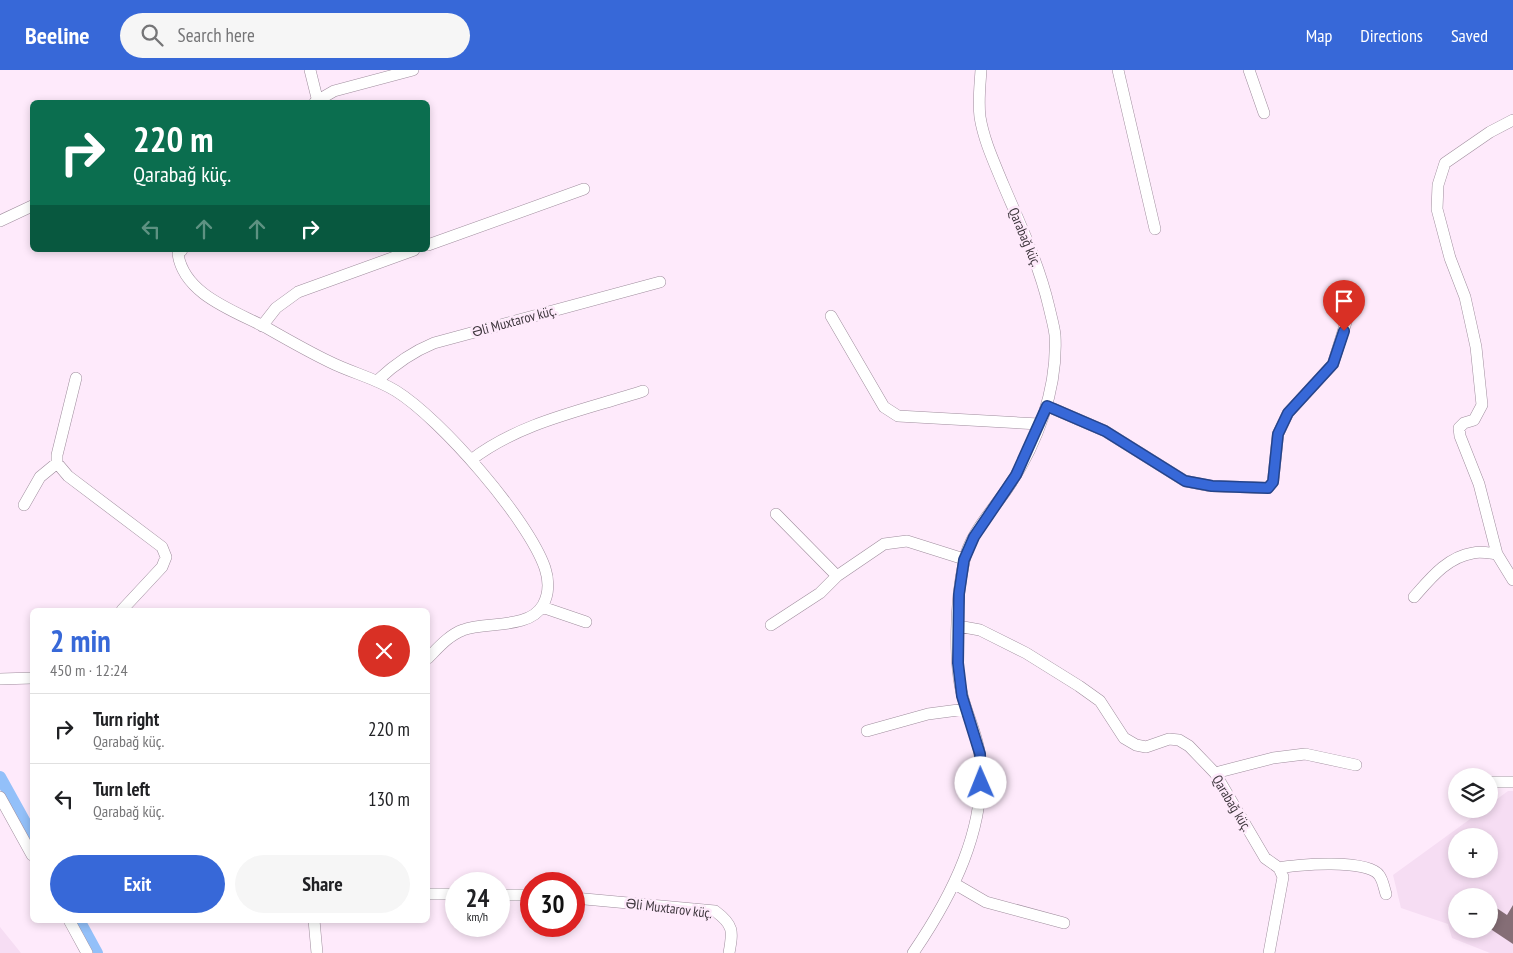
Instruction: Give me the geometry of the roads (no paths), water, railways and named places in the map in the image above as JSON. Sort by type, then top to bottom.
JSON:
[{"type":"street","points":[[310,70],[317,100]]},
{"type":"street","points":[[320,100],[334,91],[412,70]]},
{"type":"street","name":"Qarabağ küç.","points":[[913,953],[936,920],[955,884],[974,828],[981,783],[980,754],[962,696],[958,663],[959,594],[964,560],[974,537],[1016,475],[1047,406],[1055,367],[1054,332],[1042,276],[987,145],[979,102],[981,70]]},
{"type":"street","points":[[1118,70],[1155,229]]},
{"type":"street","points":[[1249,70],[1264,113]]},
{"type":"street","points":[[1513,120],[1490,132],[1445,163],[1438,185],[1437,209],[1450,258],[1465,297],[1476,347],[1482,405],[1474,420],[1464,423],[1460,428],[1460,436],[1479,484],[1497,554],[1513,580]]},
{"type":"street","points":[[430,244],[584,189]]},
{"type":"street","points":[[0,221],[30,207]]},
{"type":"street","points":[[180,252],[178,254],[180,268],[199,288],[224,308],[331,363],[378,380],[411,401],[471,460],[527,531],[546,569],[548,585],[542,607],[530,616],[507,624],[472,627],[461,630],[451,636],[430,656]]},
{"type":"street","points":[[262,326],[276,308],[298,292],[408,252]]},
{"type":"street","name":"Əli Muxtarov küç.","points":[[378,380],[393,366],[414,352],[434,343],[660,282]]},
{"type":"street","points":[[831,316],[884,407],[889,412],[898,416],[1039,424]]},
{"type":"street","points":[[1047,406],[1105,431],[1185,481],[1212,486],[1268,488],[1273,482],[1278,434],[1288,413],[1333,364],[1347,319]]},
{"type":"street","points":[[76,378],[57,455],[57,463],[68,476],[162,547],[166,557],[162,567],[124,608]]},
{"type":"street","points":[[471,460],[489,446],[515,433],[643,392]]},
{"type":"street","points":[[24,505],[40,477],[57,463]]},
{"type":"street","points":[[776,514],[837,576]]},
{"type":"street","points":[[771,625],[820,593],[837,576],[884,544],[907,541],[964,560]]},
{"type":"street","points":[[1414,597],[1436,572],[1456,559],[1474,552],[1497,554]]},
{"type":"street","points":[[542,607],[586,622]]},
{"type":"street","name":"Qarabağ küç.","points":[[958,626],[980,630],[1026,653],[1079,686],[1100,701],[1124,738],[1136,745],[1146,747],[1169,739],[1179,740],[1189,746],[1215,773],[1265,858],[1279,868]]},
{"type":"street","points":[[0,679],[30,678]]},
{"type":"street","points":[[867,731],[928,714],[966,709]]},
{"type":"street","points":[[1215,773],[1273,758],[1305,754],[1356,765]]},
{"type":"street","points":[[1498,782],[1513,782]]},
{"type":"street","points":[[0,797],[30,851]]},
{"type":"street","points":[[1269,953],[1283,886],[1283,877],[1279,868],[1296,864],[1366,866],[1379,874],[1386,894]]},
{"type":"street","points":[[955,884],[986,902],[1064,923]]},
{"type":"street","points":[[430,894],[445,894]]},
{"type":"street","name":"Əli Muxtarov küç.","points":[[585,899],[715,911],[728,921],[732,935],[729,953]]},
{"type":"street","points":[[71,923],[87,953]]},
{"type":"street","points":[[314,923],[317,953]]},
{"type":"waterway","points":[[0,777],[30,831]]},
{"type":"waterway","points":[[81,923],[97,953]]}]
